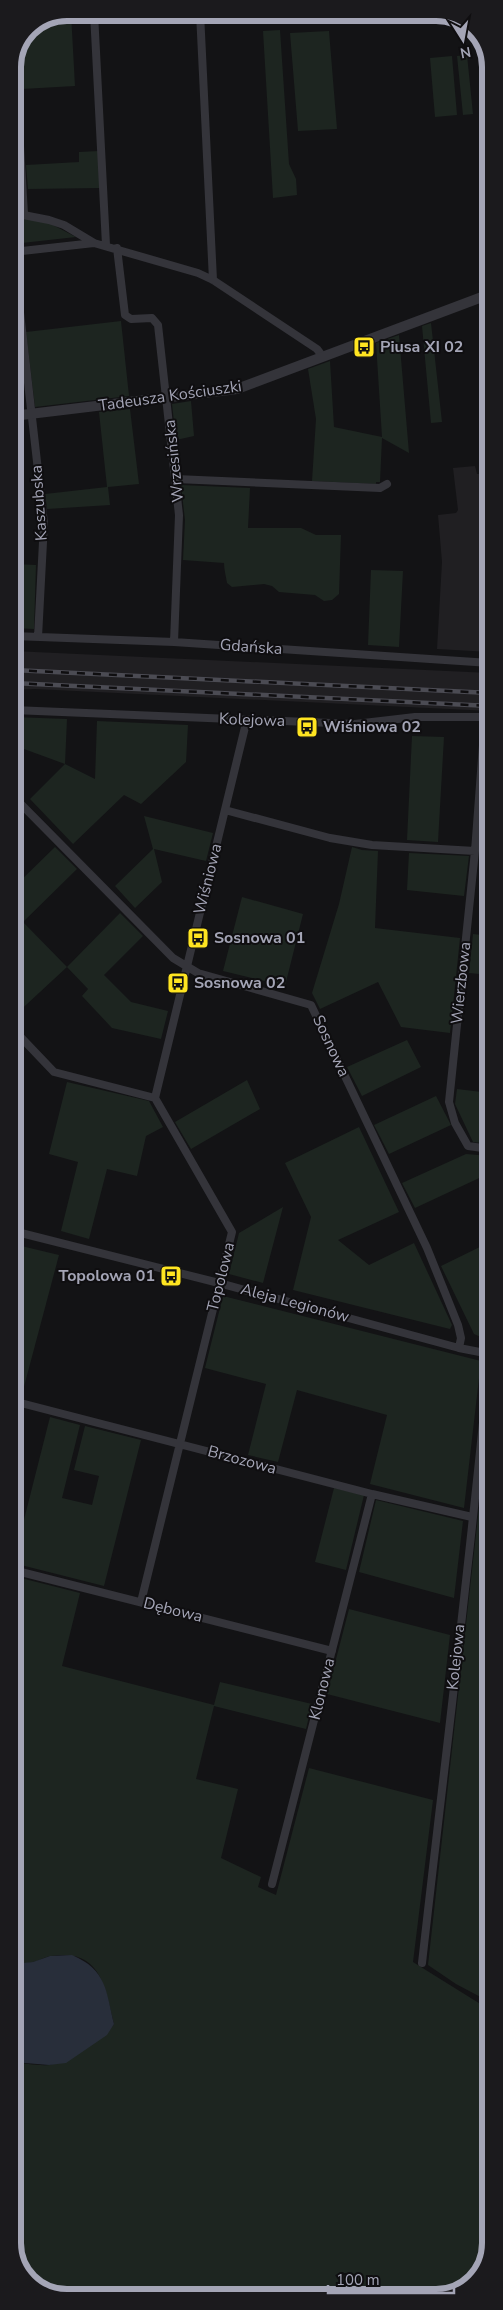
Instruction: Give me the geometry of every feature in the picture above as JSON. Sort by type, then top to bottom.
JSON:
[{"type":"street","points":[[94,21],[106,245]]},
{"type":"street","points":[[200,21],[213,280]]},
{"type":"street","points":[[21,182],[24,214]]},
{"type":"street","points":[[21,214],[64,225],[94,243]]},
{"type":"street","points":[[21,251],[94,243],[117,248],[198,273],[213,280],[316,349],[323,357]]},
{"type":"street","name":"Wrzesińska","points":[[117,248],[125,316],[131,319],[152,318],[157,322],[179,515],[174,642]]},
{"type":"street","name":"Tadeusza Kościuszki","points":[[21,415],[237,389],[482,297]]},
{"type":"street","name":"Kaszubska","points":[[21,320],[44,523],[38,637]]},
{"type":"street","points":[[176,479],[380,488],[387,484]]},
{"type":"street","name":"Gdańska","points":[[21,636],[174,642],[482,662]]},
{"type":"street","name":"Kolejowa","points":[[21,710],[362,724],[415,717],[482,717]]},
{"type":"street","name":"Wiśniowa","points":[[154,1098],[247,719]]},
{"type":"street","name":"Wierzbowa","points":[[482,758],[475,851],[449,1102],[455,1123],[468,1146],[482,1148]]},
{"type":"street","name":"Sosnowa","points":[[21,804],[173,958],[198,973],[311,1005],[427,1248],[458,1325],[461,1338],[459,1348]]},
{"type":"street","points":[[225,810],[330,838],[372,845],[475,851]]},
{"type":"street","points":[[21,1037],[54,1072],[154,1098]]},
{"type":"street","name":"Topolowa","points":[[141,1602],[232,1232],[154,1098]]},
{"type":"street","name":"Aleja Legionów","points":[[21,1233],[219,1282],[459,1348],[482,1351]]},
{"type":"street","name":"Brzozowa","points":[[21,1403],[372,1494],[472,1517]]},
{"type":"street","name":"Kolejowa","points":[[422,1963],[472,1517],[482,1445]]},
{"type":"street","name":"Klonowa","points":[[272,1884],[372,1494]]},
{"type":"street","name":"Dębowa","points":[[21,1572],[332,1651]]},
{"type":"shaded area","points":[[71,21],[75,86],[22,89],[22,58],[29,42],[42,29],[50,25]]},
{"type":"shaded area","points":[[280,30],[289,164],[296,179],[297,195],[273,198],[263,31]]},
{"type":"shaded area","points":[[329,31],[337,129],[298,131],[290,33]]},
{"type":"shaded area","points":[[467,55],[473,114],[463,115],[457,56]]},
{"type":"shaded area","points":[[452,56],[457,115],[435,117],[430,58]]},
{"type":"shaded area","points":[[99,151],[100,188],[28,189],[26,165],[79,162],[79,152]]},
{"type":"shaded area","points":[[21,217],[47,222],[76,237],[21,243]]},
{"type":"shaded area","points":[[121,321],[129,396],[35,407],[26,332]]},
{"type":"shaded area","points":[[431,323],[442,422],[431,423],[422,326]]},
{"type":"shaded area","points":[[399,335],[409,453],[382,438],[380,482],[376,482],[376,484],[312,481],[316,419],[308,369],[330,361],[334,427],[382,437],[376,343]]},
{"type":"shaded area","points":[[191,401],[194,436],[176,440],[172,404]]},
{"type":"shaded area","points":[[130,409],[139,484],[108,487],[110,505],[47,509],[45,494],[107,487],[99,412]]},
{"type":"shaded area","points":[[475,466],[477,474],[482,474],[482,652],[437,649],[442,562],[438,515],[456,513],[458,510],[453,468]]},
{"type":"shaded area","points":[[181,485],[250,488],[248,528],[301,528],[316,535],[341,535],[339,594],[332,600],[324,601],[315,595],[279,592],[272,586],[264,584],[232,587],[227,583],[224,563],[183,560],[185,520]]},
{"type":"shaded area","points":[[21,564],[36,565],[34,629],[21,628]]},
{"type":"shaded area","points":[[371,570],[403,571],[399,647],[368,645]]},
{"type":"shaded area","points":[[21,651],[482,673],[482,711],[21,690]]},
{"type":"shaded area","points":[[21,717],[67,719],[65,764],[24,749],[21,752]]},
{"type":"shaded area","points":[[97,721],[188,725],[186,762],[141,804],[124,795],[73,844],[30,799],[65,764],[95,779]]},
{"type":"shaded area","points":[[412,736],[444,737],[438,842],[407,840]]},
{"type":"shaded area","points":[[144,816],[213,833],[206,861],[154,849],[162,882],[135,908],[115,886],[153,849]]},
{"type":"shaded area","points":[[55,847],[77,869],[23,922],[21,920],[21,880]]},
{"type":"shaded area","points":[[352,847],[378,851],[375,928],[460,938],[450,1033],[401,1027],[378,982],[320,1009],[312,993],[339,904]]},
{"type":"shaded area","points":[[409,853],[469,856],[464,896],[407,890]]},
{"type":"shaded area","points":[[242,897],[303,914],[285,986],[223,971]]},
{"type":"shaded area","points":[[120,913],[143,936],[104,975],[131,1002],[168,1011],[161,1039],[112,1028],[82,996],[88,989],[67,967]]},
{"type":"shaded area","points":[[23,922],[67,967],[21,1010],[21,924]]},
{"type":"shaded area","points":[[473,934],[482,935],[482,974],[469,973]]},
{"type":"shaded area","points":[[407,1040],[421,1067],[362,1096],[347,1067]]},
{"type":"shaded area","points":[[247,1080],[260,1109],[191,1149],[175,1122]]},
{"type":"shaded area","points":[[67,1082],[149,1101],[163,1127],[146,1136],[137,1176],[107,1169],[89,1239],[61,1231],[78,1162],[49,1154]]},
{"type":"shaded area","points":[[457,1089],[482,1092],[482,1143],[473,1142],[455,1104]]},
{"type":"shaded area","points":[[436,1096],[451,1125],[389,1154],[374,1125]]},
{"type":"shaded area","points":[[359,1127],[399,1212],[338,1240],[369,1265],[414,1243],[452,1325],[450,1329],[293,1290],[311,1217],[285,1163]]},
{"type":"shaded area","points":[[466,1154],[482,1155],[482,1177],[415,1208],[402,1183]]},
{"type":"shaded area","points":[[283,1207],[263,1283],[229,1274],[239,1233]]},
{"type":"shaded area","points":[[21,1246],[59,1255],[21,1398]]},
{"type":"shaded area","points":[[482,1246],[482,1338],[474,1334],[441,1266]]},
{"type":"shaded area","points":[[223,1296],[481,1361],[464,1508],[370,1484],[387,1415],[297,1390],[278,1462],[248,1455],[266,1384],[205,1368]]},
{"type":"shaded area","points":[[50,1417],[80,1425],[62,1498],[92,1505],[99,1476],[74,1470],[85,1426],[141,1440],[104,1586],[21,1565],[21,1531]]},
{"type":"shaded area","points":[[482,1481],[482,1998],[456,1984],[428,1965]]},
{"type":"shaded area","points":[[334,1488],[364,1495],[346,1570],[315,1562]]},
{"type":"shaded area","points":[[376,1500],[463,1521],[454,1598],[359,1572]]},
{"type":"shaded area","points":[[21,1578],[80,1593],[62,1666],[214,1705],[220,1682],[312,1704],[306,1729],[214,1706],[196,1779],[238,1789],[221,1858],[261,1877],[258,1887],[276,1895],[309,1768],[433,1800],[413,1962],[482,2005],[482,2243],[476,2266],[459,2283],[436,2289],[64,2289],[44,2283],[27,2266],[21,2243],[21,2063],[49,2065],[57,2063],[75,2055],[93,2043],[114,2024],[103,1984],[91,1964],[81,1958],[68,1955],[51,1956],[31,1963],[21,1964]]},
{"type":"shaded area","points":[[349,1609],[450,1635],[440,1723],[327,1694]]},
{"type":"water","points":[[72,1955],[92,1967],[103,1983],[114,2024],[107,2035],[66,2063],[49,2065],[21,2063],[21,1963],[33,1962],[50,1956]]},
{"type":"railway","points":[[21,670],[482,693]]},
{"type":"railway","points":[[21,683],[482,706]]},
{"type":"place","name":"Piusa XI 02","points":[[364,347]]},
{"type":"place","name":"Wiśniowa 02","points":[[307,727]]},
{"type":"place","name":"Sosnowa 01","points":[[198,938]]},
{"type":"place","name":"Sosnowa 02","points":[[178,983]]},
{"type":"place","name":"Topolowa 01","points":[[171,1276]]}]
